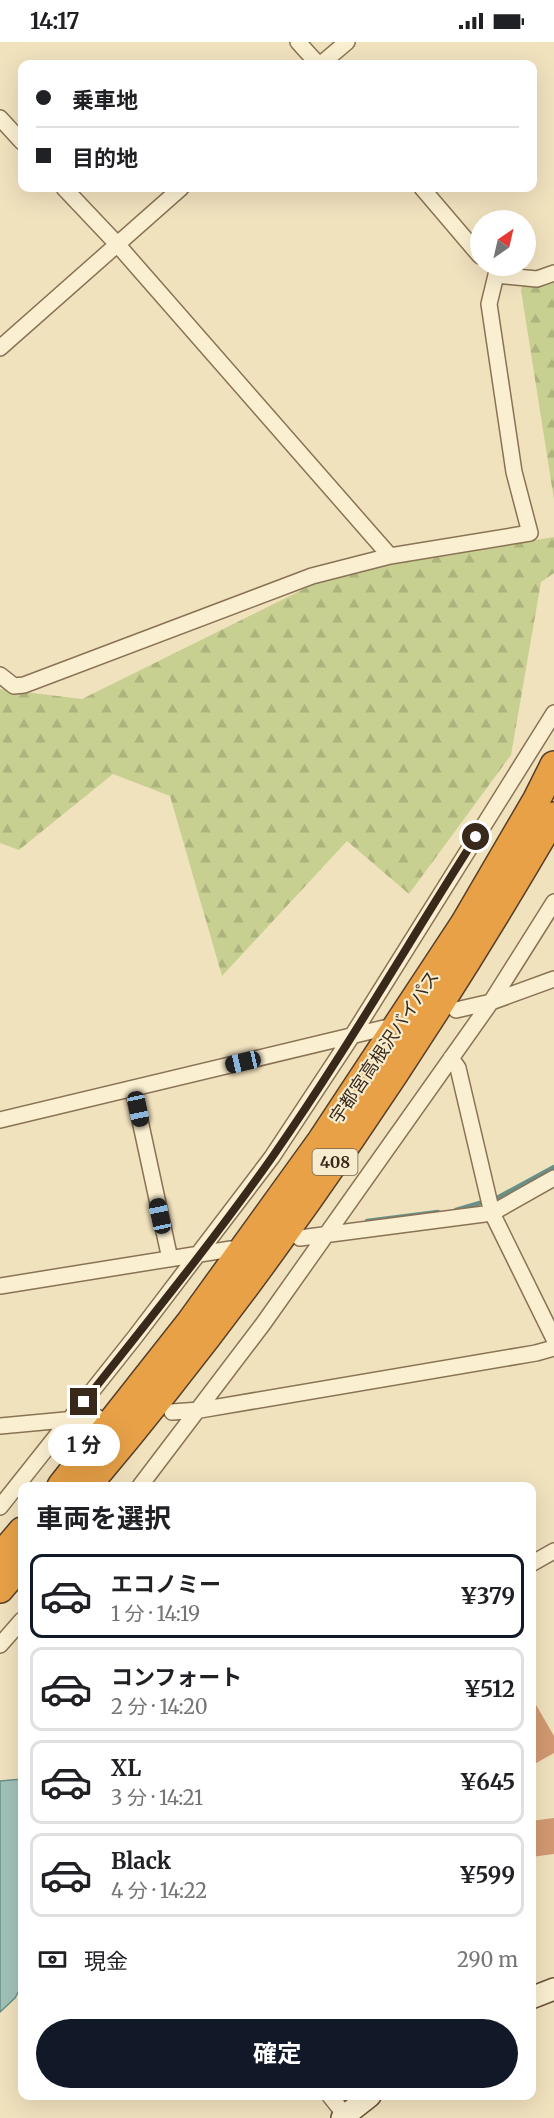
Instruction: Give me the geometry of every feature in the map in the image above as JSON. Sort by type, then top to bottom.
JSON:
[{"type":"highway","name":"宇都宮高根沢バイパス","points":[[64,1482],[190,1321],[321,1141],[464,924],[537,799],[554,765]]},
{"type":"highway","name":"宇都宮高根沢バイパス","points":[[90,1482],[180,1374],[256,1275],[316,1189],[425,1028],[502,906],[554,816]]},
{"type":"highway","points":[[0,1557],[18,1536]]},
{"type":"highway","points":[[0,1589],[18,1568]]},
{"type":"street","points":[[298,42],[316,60]]},
{"type":"street","points":[[325,60],[347,42]]},
{"type":"street","points":[[0,118],[18,138]]},
{"type":"street","points":[[68,192],[117,244],[390,556]]},
{"type":"street","points":[[0,348],[177,192]]},
{"type":"street","points":[[425,192],[470,244]]},
{"type":"street","points":[[522,276],[537,279],[554,273]]},
{"type":"street","points":[[0,675],[14,686],[24,685],[312,576],[390,556],[530,533],[514,472],[489,304],[491,276]]},
{"type":"street","points":[[20,1482],[199,1255],[272,1156],[352,1036],[554,713]]},
{"type":"street","points":[[143,1482],[200,1410],[491,1002],[554,902]]},
{"type":"street","points":[[456,1010],[491,1002],[554,979]]},
{"type":"street","points":[[0,1120],[384,1028]]},
{"type":"street","points":[[451,1058],[458,1068],[492,1213],[554,1339]]},
{"type":"street","points":[[133,1088],[170,1259]]},
{"type":"street","points":[[300,1238],[492,1213],[554,1178]]},
{"type":"street","points":[[0,1286],[231,1249]]},
{"type":"street","points":[[172,1412],[200,1410],[536,1353],[554,1348]]},
{"type":"street","points":[[0,1426],[97,1417]]},
{"type":"street","points":[[0,1507],[18,1485]]},
{"type":"street","points":[[536,1561],[554,1551]]},
{"type":"street","points":[[0,1645],[18,1625]]},
{"type":"street","points":[[536,1996],[554,1989]]},
{"type":"street","points":[[333,2100],[344,2117],[365,2100]]},
{"type":"green space","points":[[554,272],[554,500],[521,290],[525,276],[536,276],[536,273]]},
{"type":"green space","points":[[554,537],[554,573],[541,582],[511,755],[409,894],[347,841],[222,976],[170,796],[113,774],[19,850],[0,843],[0,689],[82,699],[336,573]]},
{"type":"water","points":[[18,1779],[18,1992],[0,2012],[0,1781]]},
{"type":"building","points":[[536,1705],[554,1736],[554,1753],[536,1763]]},
{"type":"building","points":[[554,1818],[554,1854],[536,1856],[536,1820]]},
{"type":"waterway","points":[[456,1210],[497,1198],[554,1167]]},
{"type":"waterway","points":[[367,1221],[438,1212]]},
{"type":"route","points":[[84,1402],[199,1255],[272,1156],[352,1036],[476,837]]}]
